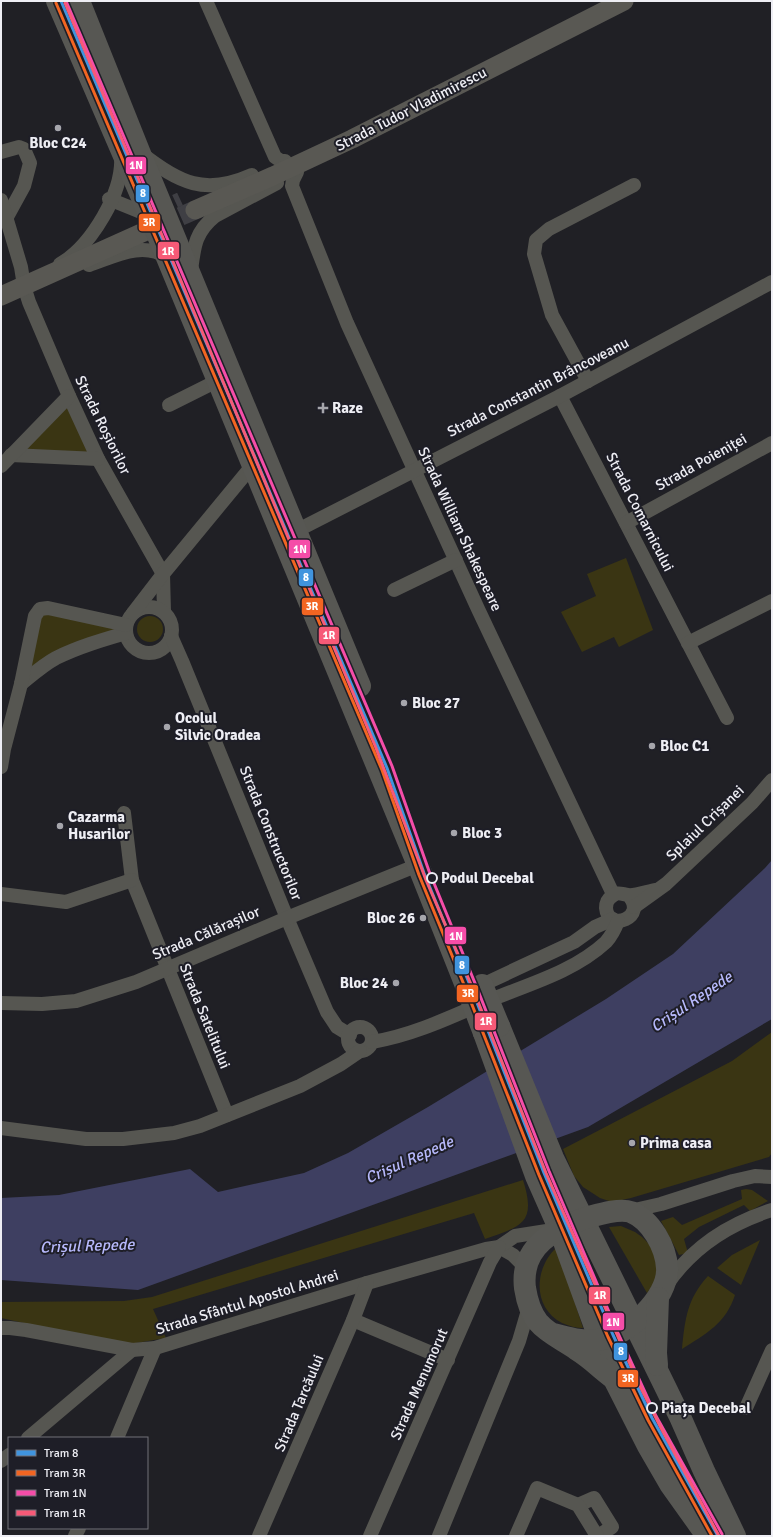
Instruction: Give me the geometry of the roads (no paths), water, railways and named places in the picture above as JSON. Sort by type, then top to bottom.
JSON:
[{"type":"main road","points":[[57,1],[190,275],[296,531],[475,988],[533,1166],[559,1228],[614,1379],[631,1415],[670,1484],[707,1536]]},
{"type":"main road","points":[[79,1],[130,150],[149,214],[418,865],[554,1158],[682,1419],[734,1536]]},
{"type":"main road","points":[[614,1379],[538,1322],[529,1307],[525,1286],[525,1268],[531,1254],[538,1244],[559,1228],[602,1213],[630,1211],[640,1218],[648,1225],[657,1238],[666,1258],[667,1277],[658,1298],[656,1353],[658,1371]]},
{"type":"main road","points":[[553,1334],[583,1340],[599,1340],[613,1335],[634,1322],[658,1298]]},
{"type":"street","points":[[206,1],[275,157],[281,161],[285,161]]},
{"type":"street","name":"Strada Tudor Vladimirescu","points":[[195,210],[312,158],[624,1]]},
{"type":"street","points":[[1,152],[19,147],[24,149],[30,163],[24,186],[7,217]]},
{"type":"street","points":[[1,296],[71,257],[101,221],[118,182],[120,170],[130,150],[175,177],[190,183],[206,185],[235,183],[285,161],[302,156],[312,158],[306,166],[297,172],[215,216],[206,223],[196,238],[190,275]]},
{"type":"street","points":[[293,188],[293,180],[297,172]]},
{"type":"street","points":[[281,181],[293,188]]},
{"type":"street","points":[[588,381],[552,315],[534,254],[536,240],[549,229],[634,185]]},
{"type":"street","name":"Strada William Shakespeare","points":[[293,188],[347,323],[456,560],[613,894]]},
{"type":"street","points":[[1,200],[7,217]]},
{"type":"street","points":[[110,200],[146,223]]},
{"type":"street","name":"Strada Roșiorilor","points":[[7,217],[22,267],[31,280],[29,302],[69,396],[98,459],[163,574]]},
{"type":"street","points":[[31,280],[146,223]]},
{"type":"street","points":[[31,280],[48,280],[128,252],[139,250],[158,252],[167,258]]},
{"type":"street","name":"Strada Constantin Brâncoveanu","points":[[296,531],[560,396],[772,282]]},
{"type":"street","points":[[169,405],[217,381]]},
{"type":"street","points":[[1,466],[69,396]]},
{"type":"street","name":"Strada Comarnicului","points":[[560,396],[727,718]]},
{"type":"street","name":"Strada Poieniței","points":[[626,523],[772,443]]},
{"type":"street","points":[[11,455],[98,459]]},
{"type":"street","points":[[21,684],[55,659],[129,624],[144,607],[158,608],[164,612],[171,624],[171,636],[161,650],[148,653],[142,652],[131,645],[129,624],[163,574],[252,466]]},
{"type":"street","points":[[394,590],[456,560]]},
{"type":"street","points":[[163,574],[164,612]]},
{"type":"street","points":[[688,643],[772,601]]},
{"type":"street","points":[[1,767],[4,749],[21,684],[35,616],[40,609],[48,608],[129,624]]},
{"type":"street","name":"Strada Constructorilor","points":[[171,636],[286,918],[327,1012],[337,1027],[350,1035]]},
{"type":"street","name":"Splaiul Crișanei","points":[[613,894],[619,893],[631,901],[660,890],[752,803],[772,780]]},
{"type":"street","name":"Strada Satelitului","points":[[124,813],[132,880],[228,1115]]},
{"type":"street","name":"Strada Călărașilor","points":[[1,1003],[42,1004],[76,1001],[136,982],[286,918],[418,865]]},
{"type":"street","points":[[1,894],[66,902],[132,880]]},
{"type":"street","points":[[372,1042],[412,1033],[549,977],[586,956],[606,941],[614,932],[613,917],[606,904],[613,894]]},
{"type":"street","points":[[475,988],[574,942],[595,927],[613,917],[627,919],[633,912],[631,901]]},
{"type":"street","points":[[1,1128],[86,1139],[123,1139],[174,1133],[200,1126],[300,1086],[341,1064],[360,1051],[368,1049],[372,1042],[372,1038],[369,1032],[362,1028],[355,1029],[349,1038],[350,1046],[353,1049],[360,1051]]},
{"type":"street","points":[[630,1211],[661,1204],[733,1181],[755,1176],[772,1177]]},
{"type":"street","points":[[658,1298],[683,1265],[699,1249],[722,1232],[748,1218],[772,1210]]},
{"type":"street","name":"Strada Sfântul Apostol Andrei","points":[[1,1328],[26,1330],[132,1350],[155,1348],[367,1283],[486,1249],[499,1247],[515,1236],[559,1228]]},
{"type":"street","points":[[499,1247],[512,1255],[525,1268]]},
{"type":"street","name":"Strada Menumorut","points":[[370,1536],[490,1262],[499,1247]]},
{"type":"street","name":"Strada Tarcăului","points":[[259,1536],[353,1320],[367,1283]]},
{"type":"street","points":[[439,1536],[519,1341],[529,1307]]},
{"type":"street","points":[[353,1320],[448,1360]]},
{"type":"street","points":[[117,1437],[155,1348]]},
{"type":"street","points":[[29,1437],[132,1350]]},
{"type":"street","points":[[746,1408],[772,1350]]},
{"type":"street","points":[[516,1536],[537,1488],[578,1505],[597,1536]]},
{"type":"water","name":"Crișul Repede","points":[[772,860],[772,1019],[588,1127],[138,1290],[1,1280],[1,1198],[59,1195],[190,1169],[218,1192],[304,1173],[348,1153],[428,1107],[606,999],[673,954]]},
{"type":"tunnel","points":[[156,210],[180,199]]},
{"type":"tunnel","points":[[154,228],[195,210]]},
{"type":"tram line","name":"8","points":[[61,1],[387,768],[424,873],[544,1173],[613,1335],[652,1418],[718,1536]]},
{"type":"tram line","name":"1N","points":[[66,1],[392,766],[429,871],[549,1171],[618,1333],[656,1416],[722,1534]]},
{"type":"tram line","name":"3R","points":[[56,3],[382,770],[419,875],[539,1175],[608,1337],[648,1420],[712,1536]]},
{"type":"tram line","name":"1R","points":[[65,3],[376,748],[426,880],[473,989],[546,1173],[637,1380],[719,1536]]},
{"type":"place","name":"Bloc C24","points":[[58,128]]},
{"type":"place","name":"Raze","points":[[323,408]]},
{"type":"place","name":"Bloc 27","points":[[404,703]]},
{"type":"place","name":"Ocolul Silvic Oradea","points":[[167,727]]},
{"type":"place","name":"Bloc C1","points":[[652,746]]},
{"type":"place","name":"Cazarma Husarilor","points":[[60,826]]},
{"type":"place","name":"Bloc 3","points":[[454,833]]},
{"type":"place","name":"Podul Decebal","points":[[432,878]]},
{"type":"place","name":"Bloc 26","points":[[423,918]]},
{"type":"place","name":"Bloc 24","points":[[396,983]]},
{"type":"place","name":"Prima casa","points":[[632,1143]]},
{"type":"place","name":"Piața Decebal","points":[[652,1408]]}]
